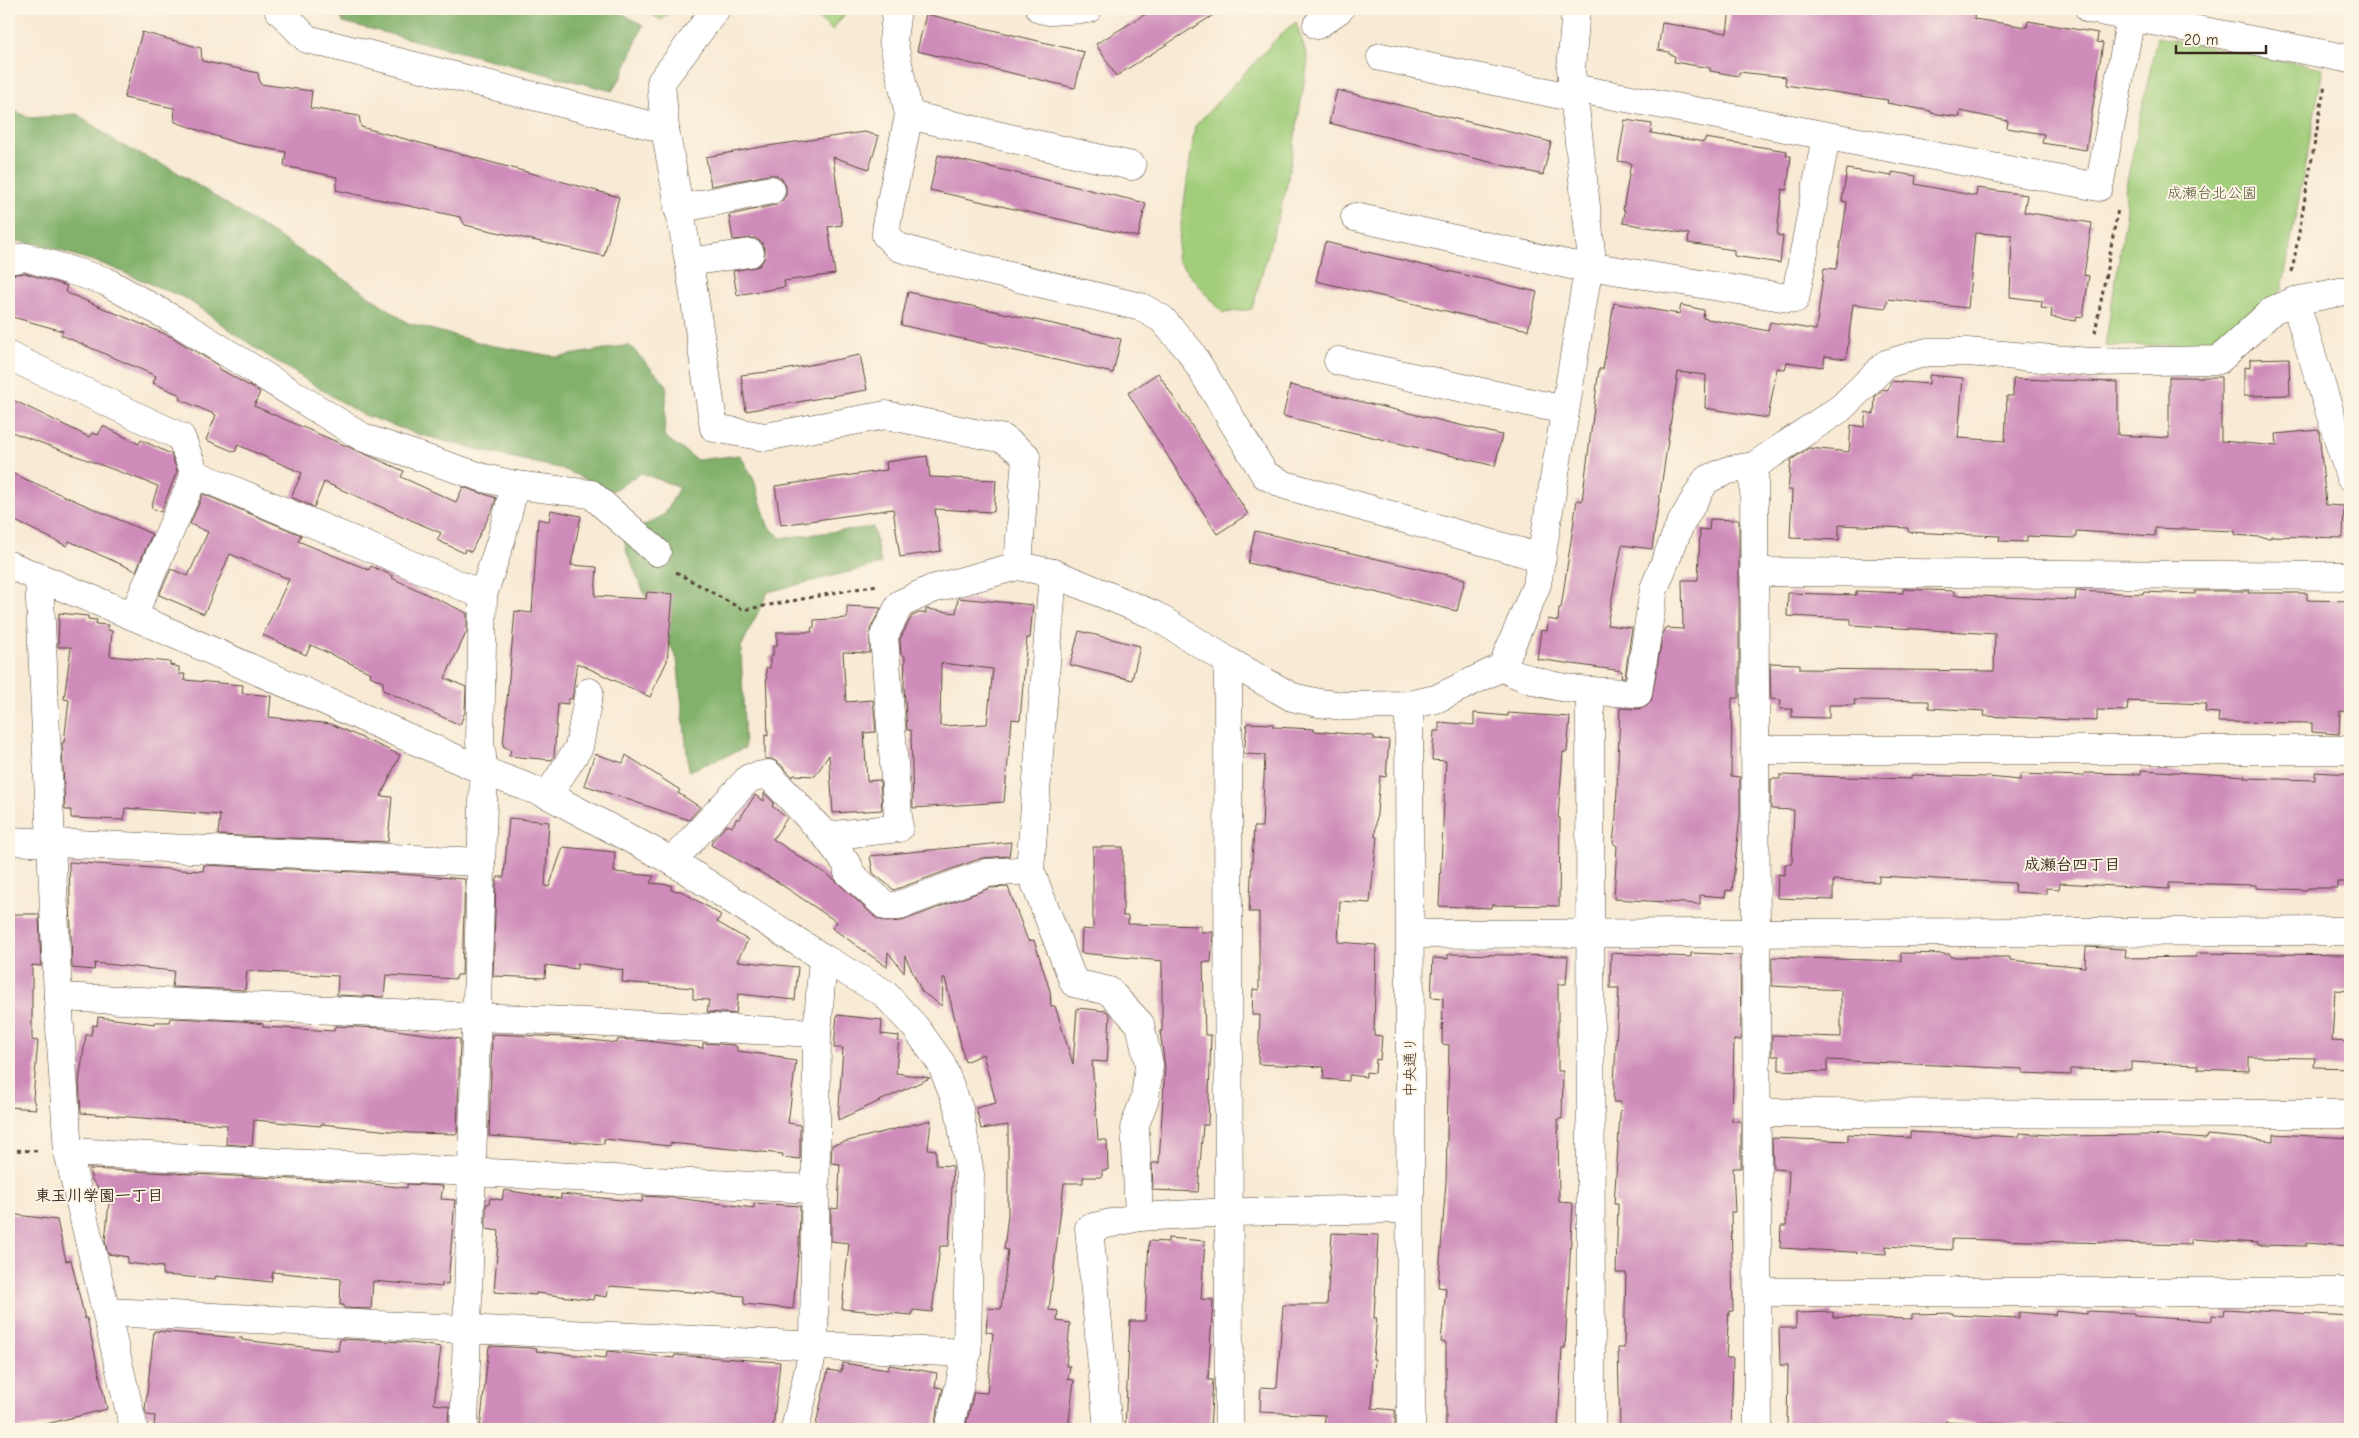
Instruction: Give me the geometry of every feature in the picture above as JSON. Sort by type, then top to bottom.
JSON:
[{"type":"street","points":[[278,9],[307,39],[665,129]]},
{"type":"street","points":[[716,9],[662,82],[665,129],[689,262],[714,428],[765,437],[886,415],[1004,439],[1026,456],[1018,566]]},
{"type":"street","points":[[898,9],[893,40],[909,115],[886,220],[886,235],[898,247],[938,259],[1140,307],[1162,319],[1190,351],[1265,475],[1285,484],[1542,558]]},
{"type":"street","points":[[1040,9],[1050,11],[1088,9]]},
{"type":"street","points":[[1317,25],[1340,9]]},
{"type":"street","points":[[826,836],[899,828],[884,636],[900,604],[932,589],[1018,566],[1053,573],[1154,615],[1292,697],[1344,706],[1409,705],[1436,699],[1502,667],[1537,584],[1591,252],[1571,69],[1576,9]]},
{"type":"street","points":[[2089,9],[2340,57]]},
{"type":"street","points":[[1381,57],[2099,187],[2131,17]]},
{"type":"street","points":[[909,115],[1132,166]]},
{"type":"street","points":[[1355,216],[1532,258],[1795,299],[1826,137]]},
{"type":"street","points":[[678,209],[771,190]]},
{"type":"street","points":[[689,262],[750,253]]},
{"type":"street","points":[[9,260],[26,256],[105,281],[176,321],[364,438],[484,478],[515,485],[591,494],[657,552]]},
{"type":"street","points":[[1502,667],[1519,676],[1590,692],[1638,693],[1654,589],[1680,525],[1706,480],[1730,470],[1754,466],[1841,408],[1886,364],[1927,352],[1967,352],[2090,362],[2219,360],[2273,310],[2295,301],[2350,290]]},
{"type":"street","points":[[2295,301],[2350,478]]},
{"type":"street","points":[[9,356],[181,438],[195,474],[133,616]]},
{"type":"street","points":[[1338,361],[1565,410]]},
{"type":"street","points":[[1754,466],[1758,1429]]},
{"type":"street","points":[[195,474],[484,595]]},
{"type":"street","points":[[464,1429],[482,862],[484,771],[480,742],[484,595],[515,485]]},
{"type":"street","points":[[9,565],[133,616],[484,771],[548,795],[672,861],[823,958],[884,994],[916,1028],[941,1063],[959,1109],[970,1174],[967,1353],[950,1429]]},
{"type":"street","points":[[1754,572],[2350,576]]},
{"type":"street","points":[[1053,573],[1030,870],[1074,983],[1109,991],[1140,1024],[1149,1065],[1145,1098],[1135,1125],[1139,1217]]},
{"type":"street","points":[[39,578],[58,997],[68,1152],[134,1429]]},
{"type":"street","points":[[1228,660],[1229,1429]]},
{"type":"street","points":[[548,795],[579,747],[589,692]]},
{"type":"street","points":[[1590,692],[1591,1429]]},
{"type":"street","name":"中央通り","points":[[1409,705],[1411,1429]]},
{"type":"street","points":[[1755,750],[2350,750]]},
{"type":"street","points":[[672,861],[749,778],[768,774],[826,836],[849,866],[848,872],[886,906],[897,906],[987,873],[1030,870]]},
{"type":"street","points":[[9,841],[482,862]]},
{"type":"street","points":[[1410,934],[2350,931]]},
{"type":"street","points":[[794,1429],[814,1346],[814,1189],[817,1034],[823,958]]},
{"type":"street","points":[[58,997],[817,1034]]},
{"type":"street","points":[[1757,1113],[2350,1114]]},
{"type":"street","points":[[68,1152],[814,1189]]},
{"type":"street","points":[[1108,1429],[1090,1228],[1139,1217],[1229,1212],[1410,1209]]},
{"type":"street","points":[[1758,1292],[2350,1292]]},
{"type":"street","points":[[106,1312],[967,1353]]},
{"type":"path","points":[[2295,301],[2290,289],[2340,57]]},
{"type":"path","points":[[2090,362],[2118,212],[2116,191],[2099,187]]},
{"type":"path","points":[[657,552],[665,566],[743,610],[852,591]]},
{"type":"green space","points":[[338,9],[614,9],[643,25],[622,76],[612,91],[343,22]]},
{"type":"green space","points":[[640,9],[673,9],[662,20]]},
{"type":"green space","points":[[808,9],[849,9],[832,30]]},
{"type":"green space","points":[[1296,22],[1308,60],[1286,189],[1252,309],[1223,313],[1176,259],[1195,126],[1283,32]]},
{"type":"green space","name":"成瀬台北公園","points":[[2157,37],[2323,68],[2282,290],[2214,344],[2105,346],[2127,210],[2125,191]]},
{"type":"green space","points":[[9,108],[30,118],[77,114],[119,144],[172,169],[349,282],[408,323],[489,345],[558,357],[629,345],[667,385],[664,436],[697,460],[740,455],[754,480],[768,526],[781,538],[873,527],[881,564],[768,592],[741,647],[745,748],[689,771],[677,659],[645,595],[627,553],[624,537],[665,514],[679,487],[641,473],[612,491],[563,469],[414,433],[359,413],[257,349],[187,299],[103,264],[38,244],[9,240]]},
{"type":"building","points":[[1154,9],[1223,9],[1116,76],[1096,44]]},
{"type":"building","points":[[1730,9],[1975,9],[1974,19],[2027,27],[2028,21],[2098,33],[2097,42],[2103,43],[2086,150],[2042,143],[2044,134],[2007,128],[2008,121],[1960,111],[1960,117],[1931,113],[1931,111],[1887,103],[1888,100],[1785,85],[1786,77],[1739,72],[1739,76],[1710,71],[1710,68],[1674,62],[1675,56],[1669,54],[1669,52],[1658,50],[1662,23],[1727,33]]},
{"type":"building","points":[[926,14],[1084,52],[1075,88],[917,51]]},
{"type":"building","points":[[142,32],[201,48],[202,61],[258,73],[260,84],[312,91],[310,108],[359,116],[361,127],[619,197],[604,256],[465,225],[460,217],[336,190],[337,177],[284,166],[286,152],[236,143],[175,122],[174,108],[124,98]]},
{"type":"building","points":[[1337,90],[1551,142],[1543,175],[1329,123]]},
{"type":"building","points":[[1625,120],[1652,124],[1651,133],[1704,142],[1705,138],[1787,151],[1786,156],[1791,156],[1787,190],[1782,189],[1777,235],[1783,236],[1780,263],[1734,256],[1734,250],[1688,243],[1689,234],[1623,223],[1625,211],[1623,210],[1631,163],[1618,161]]},
{"type":"building","points":[[864,132],[879,136],[869,169],[833,157],[842,225],[828,227],[835,274],[784,281],[785,287],[737,295],[733,271],[759,266],[764,259],[765,251],[762,243],[755,238],[733,240],[729,215],[775,205],[782,201],[786,195],[786,186],[782,179],[776,175],[768,175],[711,186],[706,157]]},
{"type":"building","points":[[938,155],[1146,203],[1138,237],[930,190]]},
{"type":"building","points":[[1847,169],[1892,176],[1892,172],[1916,176],[1915,184],[1976,196],[1977,188],[2027,195],[2024,212],[2092,223],[2084,275],[2089,276],[2083,317],[2077,316],[2076,321],[2051,317],[2052,309],[2041,308],[2042,301],[2010,297],[2012,235],[1975,233],[1968,308],[1888,299],[1886,308],[1853,304],[1846,359],[1825,356],[1823,367],[1787,362],[1785,369],[1777,368],[1768,418],[1705,408],[1706,375],[1678,372],[1652,549],[1622,545],[1607,625],[1632,628],[1625,677],[1621,677],[1622,671],[1537,659],[1541,630],[1547,631],[1548,619],[1558,621],[1559,608],[1561,608],[1577,500],[1582,501],[1599,369],[1603,369],[1614,303],[1679,314],[1681,305],[1704,310],[1703,318],[1768,331],[1770,322],[1816,330],[1824,268],[1836,269],[1839,254],[1847,202],[1842,201]]},
{"type":"building","points":[[1325,242],[1537,292],[1528,330],[1316,281]]},
{"type":"building","points":[[25,273],[67,286],[65,292],[172,337],[219,366],[218,368],[260,392],[254,406],[404,471],[401,477],[456,502],[463,487],[496,498],[471,552],[465,549],[464,553],[437,540],[441,533],[324,482],[314,507],[291,497],[302,473],[238,445],[235,452],[206,440],[216,415],[179,399],[180,395],[153,383],[156,376],[61,335],[63,331],[9,316],[9,275]]},
{"type":"building","points":[[908,292],[1121,339],[1113,373],[901,325]]},
{"type":"building","points":[[860,355],[867,390],[746,411],[741,375],[784,370]]},
{"type":"building","points":[[2289,358],[2290,395],[2244,396],[2244,367],[2250,368],[2250,359]]},
{"type":"building","points":[[1158,373],[1248,514],[1217,534],[1128,393]]},
{"type":"building","points":[[1929,375],[1963,378],[1958,438],[2005,441],[2007,396],[2013,396],[2013,379],[2118,382],[2118,435],[2169,438],[2169,377],[2221,377],[2221,441],[2277,446],[2276,434],[2319,430],[2326,505],[2344,506],[2343,538],[2271,536],[2271,538],[2235,535],[2235,531],[2155,528],[2155,536],[2076,531],[2076,538],[2027,536],[2027,542],[1999,541],[2000,536],[1908,532],[1908,528],[1839,525],[1839,540],[1790,538],[1792,490],[1788,490],[1791,460],[1809,448],[1849,452],[1851,425],[1864,427],[1866,412],[1874,414],[1875,396],[1883,389],[1888,390],[1891,381],[1929,384]]},
{"type":"building","points":[[1290,385],[1502,435],[1495,466],[1283,416]]},
{"type":"building","points":[[9,398],[89,437],[92,433],[98,435],[103,426],[139,444],[141,440],[171,454],[177,471],[161,512],[151,508],[158,486],[9,431]]},
{"type":"building","points":[[927,456],[930,477],[996,480],[994,512],[935,509],[941,551],[900,557],[893,509],[781,525],[775,486],[887,470],[886,462]]},
{"type":"building","points":[[9,472],[152,534],[136,571],[69,541],[67,546],[9,518]]},
{"type":"building","points":[[203,494],[301,535],[298,541],[369,570],[371,566],[393,576],[392,578],[467,613],[467,631],[445,678],[466,687],[465,712],[460,725],[383,690],[383,682],[370,676],[371,673],[311,645],[306,655],[263,635],[289,579],[230,554],[204,614],[159,595],[171,569],[188,576],[208,532],[190,524]]},
{"type":"building","points":[[551,510],[581,516],[571,565],[597,567],[595,596],[646,599],[647,592],[673,594],[667,661],[650,697],[577,663],[572,699],[568,699],[568,704],[558,703],[554,756],[552,760],[509,756],[511,750],[503,746],[515,611],[532,613],[538,519],[549,521]]},
{"type":"building","points":[[1710,519],[1739,520],[1739,698],[1732,698],[1731,776],[1740,777],[1740,815],[1732,891],[1726,890],[1725,897],[1700,895],[1700,904],[1614,899],[1617,846],[1613,843],[1616,816],[1620,708],[1638,709],[1645,707],[1651,702],[1663,632],[1665,628],[1683,629],[1682,580],[1698,580],[1700,529],[1709,530]]},
{"type":"building","points":[[1255,531],[1465,579],[1457,611],[1248,563]]},
{"type":"building","points":[[1903,589],[1954,591],[1954,595],[2075,600],[2076,591],[2195,594],[2195,591],[2249,591],[2248,593],[2307,593],[2307,600],[2350,601],[2350,712],[2340,711],[2339,734],[2312,732],[2312,723],[2218,722],[2219,713],[2205,712],[2206,704],[2128,701],[2127,711],[2097,710],[2097,721],[1984,716],[1985,711],[1929,708],[1929,701],[1854,700],[1855,705],[1829,705],[1829,718],[1792,717],[1792,709],[1780,709],[1781,700],[1771,699],[1770,663],[1800,664],[1800,669],[1994,671],[1995,634],[1851,625],[1851,619],[1787,616],[1788,593],[1856,595],[1856,591],[1903,593]]},
{"type":"building","points":[[958,598],[1033,605],[1030,638],[1027,638],[1020,720],[1012,719],[1004,802],[913,808],[911,730],[907,730],[904,687],[905,656],[901,655],[900,639],[912,616],[926,613],[926,609],[956,613]],"holes":[[[941,663],[993,669],[987,724],[940,726]]]},
{"type":"building","points":[[847,606],[881,608],[870,629],[870,653],[843,652],[846,702],[873,700],[876,732],[864,733],[867,781],[880,780],[882,810],[833,813],[829,755],[815,776],[794,775],[793,777],[779,763],[772,759],[765,759],[765,735],[768,736],[766,668],[770,668],[770,656],[773,656],[773,646],[777,646],[777,632],[812,632],[811,628],[814,627],[814,620],[847,618]]},
{"type":"building","points":[[59,613],[88,616],[88,619],[97,620],[96,624],[108,625],[108,630],[112,631],[110,656],[170,662],[170,665],[179,667],[179,674],[185,674],[184,680],[243,685],[242,693],[271,696],[269,717],[331,724],[400,755],[381,796],[392,797],[388,842],[218,835],[220,815],[125,808],[124,820],[71,818],[71,810],[65,810],[62,743],[64,742],[69,700],[64,699],[71,647],[58,647]]},
{"type":"building","points":[[1079,631],[1140,646],[1132,680],[1070,665]]},
{"type":"building","points":[[1474,713],[1508,716],[1508,713],[1570,717],[1567,752],[1563,752],[1558,818],[1560,818],[1559,906],[1492,905],[1492,908],[1439,906],[1446,761],[1432,760],[1434,731],[1439,731],[1439,722],[1474,725]]},
{"type":"building","points":[[1247,723],[1273,724],[1273,727],[1314,729],[1314,731],[1374,736],[1374,739],[1389,740],[1386,777],[1380,776],[1375,837],[1377,837],[1370,903],[1340,901],[1338,942],[1376,945],[1374,1035],[1382,1036],[1380,1060],[1376,1059],[1375,1073],[1366,1072],[1366,1077],[1349,1075],[1349,1081],[1323,1079],[1324,1067],[1258,1064],[1260,1015],[1252,1015],[1253,989],[1259,990],[1259,912],[1249,912],[1254,827],[1262,827],[1265,755],[1244,754]]},
{"type":"building","points":[[595,754],[623,763],[626,755],[680,790],[678,793],[700,807],[689,820],[584,785]]},
{"type":"building","points":[[2141,770],[2245,776],[2244,778],[2315,780],[2315,772],[2350,774],[2350,882],[2337,882],[2337,888],[2308,888],[2307,890],[2256,888],[2256,885],[2169,883],[2169,889],[2060,883],[2059,889],[2046,888],[2046,894],[2014,892],[2015,883],[1879,876],[1879,882],[1833,880],[1833,900],[1777,898],[1778,874],[1785,875],[1785,864],[1792,864],[1794,810],[1771,809],[1771,779],[1780,779],[1780,775],[1911,779],[1911,775],[1988,777],[2020,780],[2020,774],[2084,776],[2084,773],[2141,774]]},
{"type":"building","points":[[764,793],[774,803],[772,806],[787,818],[773,839],[835,880],[876,918],[886,922],[902,921],[990,888],[1008,887],[1028,941],[1034,940],[1050,991],[1051,1006],[1055,1006],[1073,1064],[1077,1008],[1106,1011],[1110,1015],[1107,1062],[1092,1061],[1098,1140],[1107,1140],[1108,1170],[1102,1170],[1102,1177],[1083,1177],[1083,1183],[1064,1183],[1049,1310],[1058,1311],[1057,1321],[1070,1323],[1066,1366],[1070,1366],[1068,1379],[1074,1380],[1068,1429],[965,1429],[974,1392],[987,1393],[993,1333],[986,1332],[988,1308],[1001,1309],[1008,1250],[1004,1249],[1008,1215],[1008,1125],[981,1129],[976,1108],[996,1103],[983,1054],[965,1062],[945,978],[943,978],[942,1006],[922,992],[905,956],[904,973],[888,952],[887,967],[832,928],[837,922],[776,881],[711,845],[712,841],[727,825],[732,827],[737,818],[739,820],[755,795],[764,801]]},
{"type":"building","points":[[509,818],[549,822],[545,886],[549,887],[563,847],[615,852],[614,872],[654,876],[650,883],[671,885],[671,890],[681,891],[721,915],[717,922],[748,940],[737,961],[798,967],[795,1000],[738,994],[736,1014],[707,1012],[709,1000],[693,999],[693,988],[622,982],[623,970],[577,963],[577,969],[546,965],[545,978],[493,976],[496,882],[498,877],[504,877]]},
{"type":"building","points":[[1011,842],[1009,856],[982,858],[894,890],[873,873],[870,856]]},
{"type":"building","points":[[1093,847],[1123,847],[1123,916],[1128,916],[1128,924],[1201,926],[1201,932],[1213,932],[1211,962],[1203,962],[1205,1035],[1211,1035],[1208,1125],[1203,1125],[1198,1192],[1153,1190],[1152,1163],[1159,1163],[1165,1067],[1160,1031],[1162,1031],[1162,961],[1081,953],[1082,929],[1093,930]]},
{"type":"building","points":[[69,862],[203,871],[204,865],[465,879],[462,975],[457,975],[456,979],[386,975],[384,997],[337,995],[338,976],[247,971],[245,990],[172,987],[174,971],[95,963],[94,970],[72,968]]},
{"type":"building","points":[[9,914],[39,914],[41,966],[32,965],[32,1040],[38,1041],[33,1098],[36,1109],[9,1107]]},
{"type":"building","points":[[2086,947],[2126,949],[2125,958],[2196,957],[2196,953],[2350,955],[2350,991],[2335,990],[2332,1041],[2350,1042],[2350,1068],[2314,1067],[2315,1058],[2249,1057],[2249,1071],[2198,1069],[2198,1065],[2131,1062],[2131,1070],[2071,1069],[2071,1075],[2023,1073],[2023,1069],[1827,1060],[1827,1072],[1779,1070],[1779,1056],[1772,1056],[1772,1035],[1841,1037],[1841,990],[1772,986],[1772,957],[1901,961],[1901,953],[1950,954],[1950,957],[2010,957],[2010,960],[2085,967]]},
{"type":"building","points":[[1611,953],[1691,957],[1691,953],[1740,955],[1741,1040],[1734,1040],[1732,1121],[1741,1121],[1741,1168],[1733,1168],[1735,1212],[1731,1212],[1733,1311],[1729,1311],[1726,1358],[1733,1358],[1731,1429],[1620,1429],[1618,1348],[1624,1348],[1626,1273],[1616,1273],[1618,1204],[1614,1204],[1621,1102],[1613,1102],[1619,988],[1610,988]]},
{"type":"building","points":[[1448,954],[1568,956],[1566,984],[1558,984],[1558,1071],[1563,1071],[1562,1119],[1558,1119],[1559,1202],[1573,1203],[1565,1348],[1562,1348],[1558,1429],[1446,1429],[1446,1343],[1441,1342],[1446,1288],[1438,1287],[1446,1182],[1449,1045],[1442,1044],[1443,998],[1431,997],[1433,958],[1448,959]]},
{"type":"building","points":[[837,1015],[882,1020],[881,1034],[899,1036],[896,1073],[930,1078],[838,1120],[843,1048],[834,1048]]},
{"type":"building","points":[[98,1017],[155,1024],[155,1022],[169,1022],[170,1018],[242,1021],[263,1024],[263,1027],[334,1031],[335,1026],[382,1028],[460,1039],[457,1134],[410,1133],[321,1124],[321,1126],[254,1120],[252,1146],[226,1144],[227,1125],[81,1113],[79,1082],[86,1035],[91,1035],[93,1025],[97,1026]]},
{"type":"building","points":[[492,1034],[564,1037],[617,1043],[618,1039],[703,1048],[703,1043],[734,1045],[737,1047],[737,1051],[783,1057],[783,1059],[796,1061],[788,1123],[800,1125],[800,1159],[782,1157],[783,1154],[670,1143],[670,1146],[604,1139],[604,1144],[489,1136]]},
{"type":"building","points":[[931,1120],[928,1149],[936,1150],[936,1165],[953,1166],[949,1246],[940,1246],[932,1312],[913,1310],[912,1315],[842,1309],[849,1243],[831,1241],[831,1208],[838,1209],[840,1164],[831,1163],[832,1145]]},
{"type":"building","points":[[1910,1132],[2019,1137],[2020,1133],[2064,1136],[2150,1135],[2206,1139],[2207,1135],[2274,1141],[2274,1134],[2350,1138],[2350,1246],[2306,1243],[2306,1246],[2258,1245],[2258,1243],[2191,1239],[2191,1245],[1952,1239],[1952,1250],[1886,1246],[1886,1254],[1780,1248],[1781,1226],[1786,1226],[1789,1170],[1773,1169],[1772,1138],[1848,1141],[1848,1134],[1910,1138]]},
{"type":"building","points":[[89,1169],[354,1182],[407,1188],[407,1184],[443,1186],[441,1199],[455,1200],[448,1284],[442,1283],[442,1287],[373,1281],[371,1309],[344,1308],[344,1305],[340,1305],[341,1279],[273,1272],[271,1282],[216,1276],[215,1279],[163,1275],[163,1267],[127,1263],[128,1257],[108,1254],[105,1241],[109,1203],[92,1180]]},
{"type":"building","points":[[504,1190],[561,1199],[561,1194],[642,1202],[643,1196],[676,1198],[754,1208],[754,1203],[800,1206],[799,1248],[793,1309],[744,1304],[744,1296],[609,1286],[607,1297],[594,1295],[593,1300],[536,1293],[536,1295],[494,1292],[499,1231],[486,1229],[486,1204],[489,1204],[490,1198],[502,1200]]},
{"type":"building","points":[[9,1214],[57,1220],[66,1261],[71,1260],[85,1319],[87,1318],[107,1409],[34,1427],[9,1429]]},
{"type":"building","points":[[1332,1233],[1378,1235],[1374,1318],[1377,1318],[1373,1359],[1375,1359],[1372,1408],[1395,1410],[1395,1429],[1324,1429],[1325,1415],[1260,1412],[1261,1387],[1277,1388],[1283,1305],[1327,1305]]},
{"type":"building","points":[[1168,1238],[1205,1241],[1201,1299],[1213,1300],[1208,1380],[1213,1380],[1210,1429],[1125,1429],[1130,1321],[1145,1321],[1149,1241],[1168,1242]]},
{"type":"building","points":[[2224,1309],[2350,1316],[2350,1427],[2342,1426],[2342,1429],[2113,1429],[1946,1421],[1945,1428],[1827,1424],[1827,1429],[1787,1429],[1788,1365],[1780,1365],[1779,1328],[1796,1328],[1796,1313],[1833,1312],[1833,1317],[1912,1319],[1912,1314],[1953,1313],[1953,1315],[2019,1318],[2019,1312],[2055,1315],[2056,1311],[2087,1314],[2087,1311],[2134,1313],[2134,1316],[2212,1321],[2212,1315],[2223,1316]]},
{"type":"building","points":[[154,1331],[242,1338],[242,1340],[338,1351],[340,1339],[403,1342],[441,1347],[434,1404],[449,1406],[448,1429],[302,1427],[302,1429],[210,1429],[185,1426],[184,1429],[178,1429],[154,1426],[155,1416],[147,1415],[145,1410]]},
{"type":"building","points":[[489,1346],[530,1348],[537,1349],[536,1351],[606,1358],[607,1351],[674,1358],[675,1355],[780,1362],[773,1429],[480,1429]]},
{"type":"building","points":[[843,1363],[888,1370],[889,1365],[937,1373],[935,1387],[943,1388],[934,1426],[916,1423],[915,1429],[815,1429],[828,1370],[841,1372]]},
{"type":"district","name":"成瀬台四丁目","points":[[2072,865]]},
{"type":"district","name":"東玉川学園一丁目","points":[[99,1196]]}]
